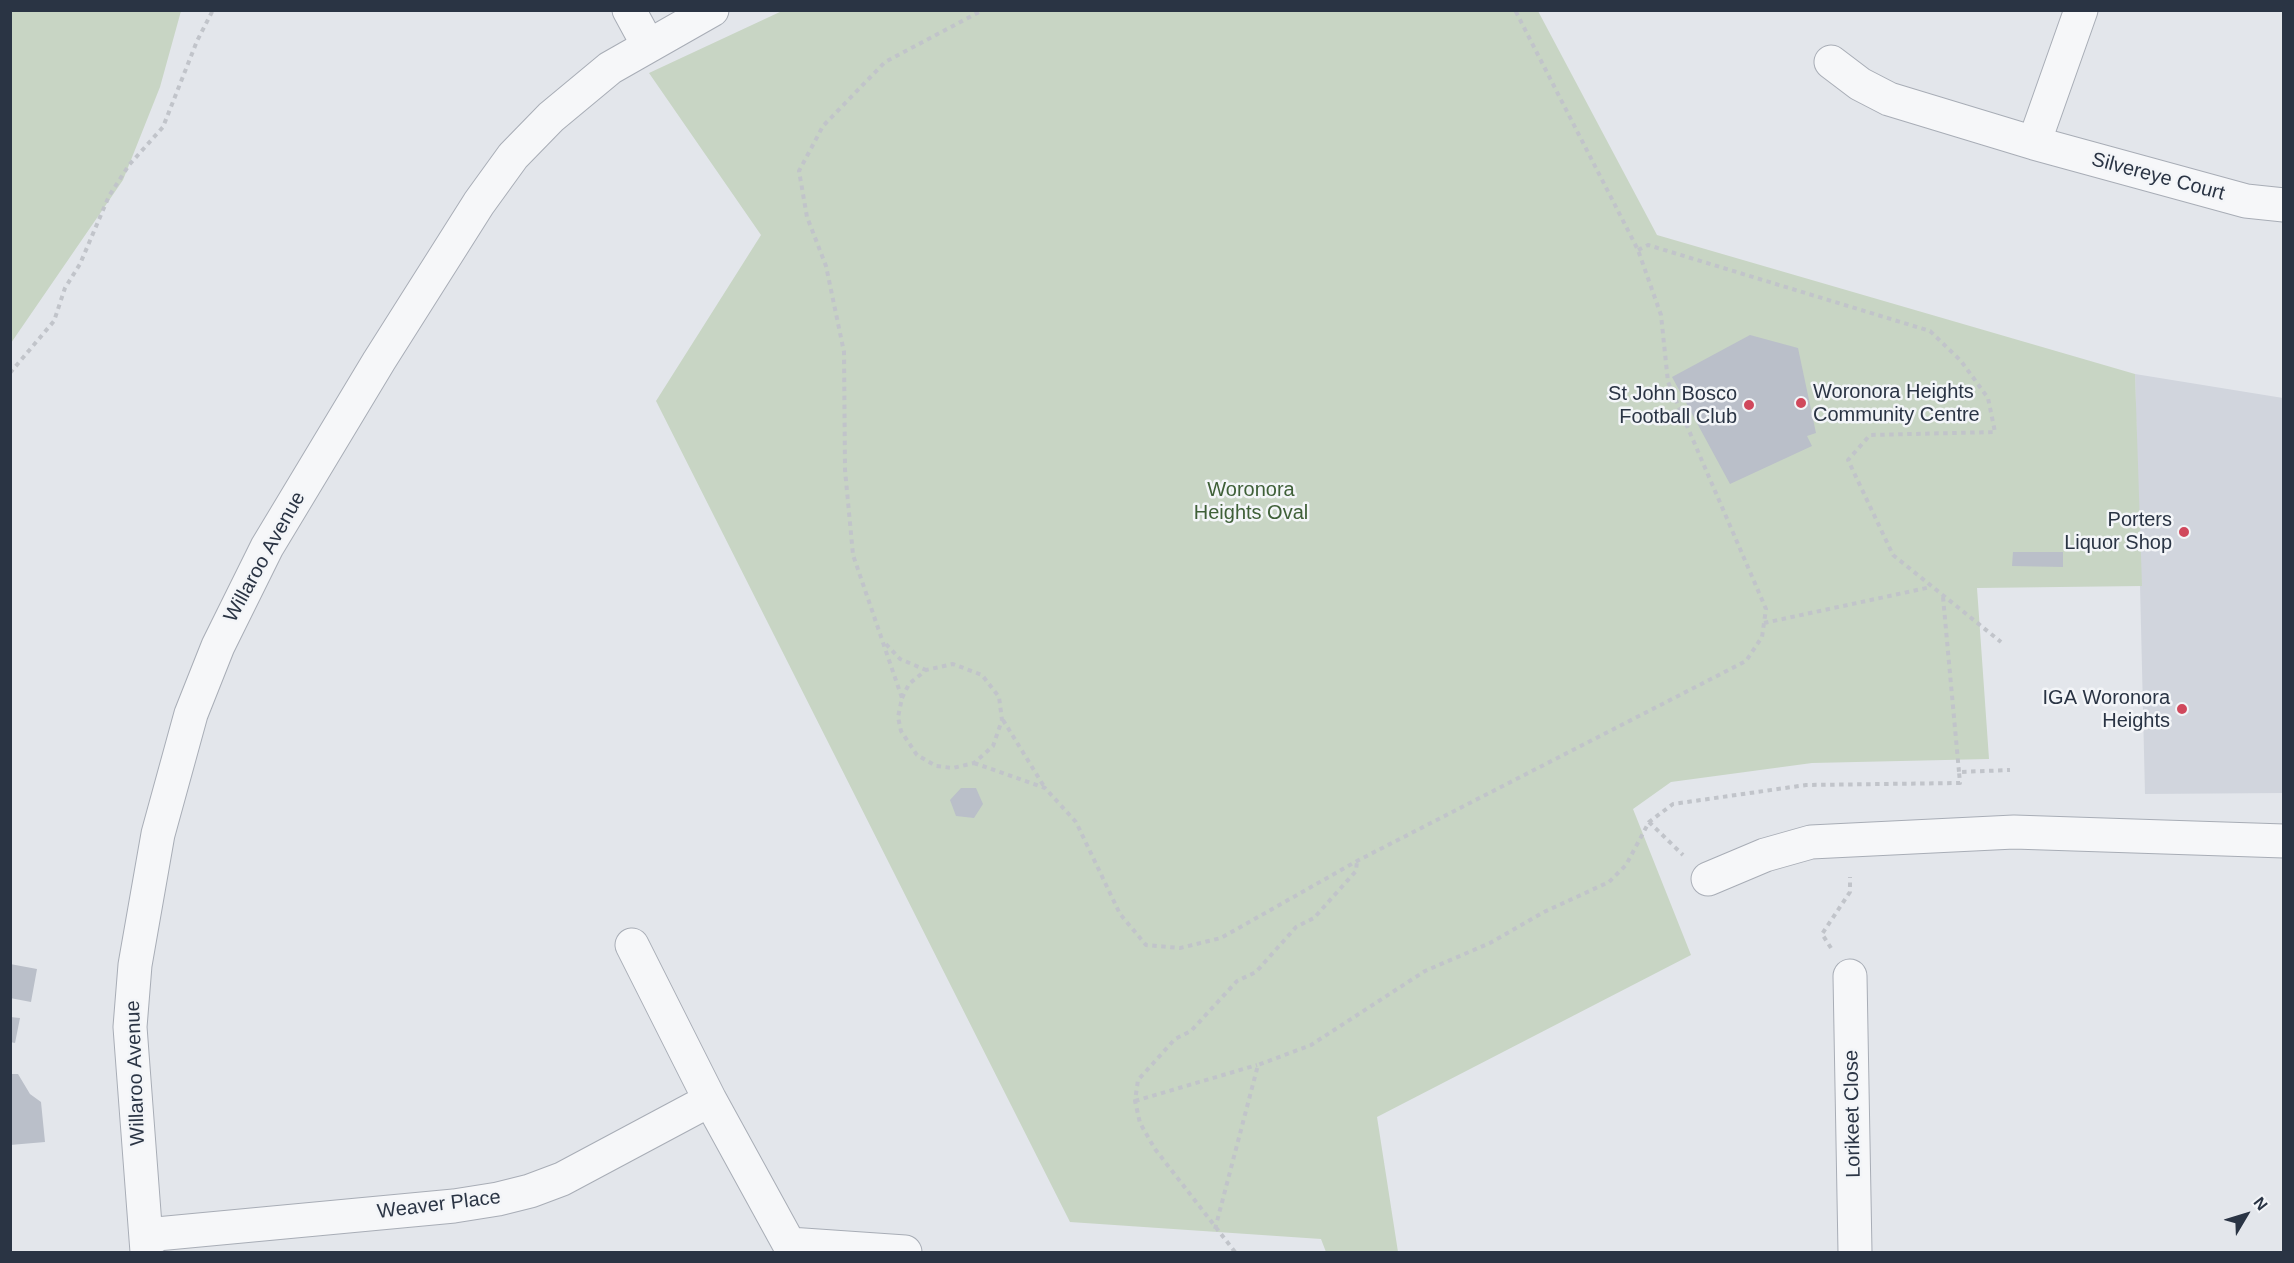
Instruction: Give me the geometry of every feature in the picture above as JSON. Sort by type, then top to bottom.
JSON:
[{"type":"street","points":[[629,10],[648,45]]},
{"type":"street","name":"Willaroo Avenue","points":[[147,1244],[130,1027],[135,965],[144,900],[160,824],[191,714],[243,590],[379,361],[479,203],[513,156],[551,117],[610,68],[712,10]]},
{"type":"street","points":[[2034,143],[2081,10]]},
{"type":"street","name":"Silvereye Court","points":[[1831,62],[1860,84],[1889,99],[2034,143],[2246,201],[2283,205]]},
{"type":"street","points":[[1708,879],[1765,855],[1810,842],[2014,832],[2283,841]]},
{"type":"street","points":[[632,945],[710,1100],[789,1244],[905,1252]]},
{"type":"street","name":"Lorikeet Close","points":[[1850,976],[1855,1252]]},
{"type":"street","name":"Weaver Place","points":[[147,1244],[454,1206],[530,1191],[562,1179],[710,1100]]},
{"type":"path","points":[[10,373],[54,321],[66,288],[96,232],[109,196],[129,165],[163,127],[197,41],[213,10]]},
{"type":"path","points":[[902,698],[853,555],[845,470],[844,352],[826,266],[807,217],[799,171],[823,126],[885,62],[982,10]]},
{"type":"path","points":[[1002,720],[993,746],[974,762],[953,768],[936,766],[916,755],[901,731],[898,717],[902,698],[909,684],[926,670],[953,664],[982,675],[999,697],[1002,720],[1045,788],[1076,822],[1120,914],[1146,945],[1180,948],[1221,938],[1357,861],[1746,661],[1762,637],[1766,609],[1753,574],[1668,382],[1661,315],[1638,250],[1515,10]]},
{"type":"path","points":[[1638,250],[1648,245],[1930,331],[1961,361],[1988,398],[1995,432],[1869,435],[1848,460],[1893,555],[2001,642]]},
{"type":"path","points":[[1764,623],[1931,586]]},
{"type":"path","points":[[1135,1101],[1258,1065],[1311,1045],[1425,971],[1490,943],[1544,912],[1609,882],[1626,865],[1649,822],[1673,804],[1806,785],[1960,783],[1943,595]]},
{"type":"path","points":[[883,641],[900,659],[926,670]]},
{"type":"path","points":[[974,762],[1045,788]]},
{"type":"path","points":[[1959,772],[2010,770]]},
{"type":"path","points":[[1649,822],[1708,879]]},
{"type":"path","points":[[1850,840],[1850,892],[1822,934],[1850,976]]},
{"type":"path","points":[[1235,1252],[1155,1149],[1140,1123],[1135,1101],[1138,1080],[1175,1039],[1191,1031],[1237,981],[1256,972],[1296,927],[1314,918],[1356,870],[1357,861]]},
{"type":"path","points":[[1215,1229],[1258,1065]]},
{"type":"shaded area","points":[[2135,374],[2283,398],[2283,793],[2145,794]]},
{"type":"green space","points":[[11,10],[181,11],[160,87],[123,180],[11,343]]},
{"type":"green space","name":"Woronora Heights Oval","points":[[782,11],[1538,11],[1657,235],[2135,374],[2142,586],[1977,588],[1989,759],[1812,763],[1671,782],[1633,809],[1691,955],[1377,1117],[1398,1252],[1326,1252],[1321,1239],[1070,1222],[656,401],[761,235],[649,73]]},
{"type":"building","name":"St John Bosco Football Club","points":[[1750,335],[1798,348],[1816,433],[1807,436],[1812,446],[1730,484],[1672,377]]},
{"type":"building","points":[[2013,552],[2063,552],[2063,567],[2012,566]]},
{"type":"building","points":[[961,788],[976,788],[983,804],[974,818],[956,816],[950,800]]},
{"type":"building","points":[[10,964],[37,969],[31,1002],[10,998]]},
{"type":"building","points":[[10,1017],[20,1018],[15,1043],[10,1042]]},
{"type":"building","points":[[10,1074],[18,1074],[30,1094],[41,1102],[45,1142],[10,1145]]},
{"type":"place","name":"Woronora Heights Community Centre","points":[[1801,403]]},
{"type":"place","name":"St John Bosco Football Club","points":[[1749,405]]},
{"type":"place","name":"Porters Liquor Shop","points":[[2184,532]]},
{"type":"place","name":"IGA Woronora Heights","points":[[2182,709]]}]
